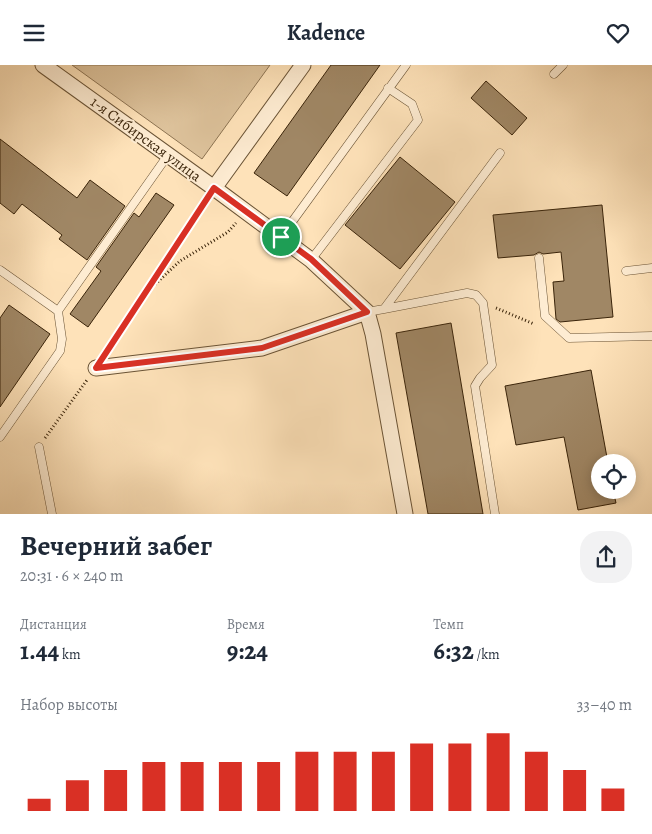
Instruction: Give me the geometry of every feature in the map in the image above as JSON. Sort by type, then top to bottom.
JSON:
[{"type":"street","name":"1-я Сибирская улица","points":[[43,65],[311,259],[367,312]]},
{"type":"street","points":[[214,188],[302,65]]},
{"type":"street","points":[[96,368],[262,348],[367,312],[373,334],[405,514]]},
{"type":"lane","points":[[281,237],[406,65]]},
{"type":"lane","points":[[554,74],[563,65]]},
{"type":"lane","points":[[311,259],[418,120],[412,104],[388,88]]},
{"type":"lane","points":[[384,309],[500,153]]},
{"type":"lane","points":[[0,437],[60,351],[62,339],[58,311],[168,155]]},
{"type":"lane","points":[[539,258],[545,316],[569,338],[652,336]]},
{"type":"lane","points":[[626,271],[652,268]]},
{"type":"lane","points":[[0,270],[58,311]]},
{"type":"lane","points":[[367,312],[467,293],[476,295],[484,303],[492,365],[475,386],[495,514]]},
{"type":"lane","points":[[39,447],[52,514]]},
{"type":"path","points":[[39,447],[96,368],[214,188]]},
{"type":"path","points":[[146,292],[180,261],[228,232]]},
{"type":"path","points":[[484,303],[535,324]]},
{"type":"shaded area","points":[[72,65],[270,65],[202,159]]},
{"type":"building","points":[[331,65],[380,65],[287,196],[254,173]]},
{"type":"building","points":[[486,81],[527,118],[512,135],[471,98]]},
{"type":"building","points":[[0,139],[77,198],[90,180],[125,206],[87,260],[59,239],[62,235],[22,204],[14,214],[0,203]]},
{"type":"building","points":[[400,157],[455,202],[400,269],[345,225]]},
{"type":"building","points":[[156,193],[174,205],[88,327],[70,314],[101,271],[96,267],[134,213],[139,217]]},
{"type":"building","points":[[602,205],[613,317],[560,322],[556,319],[553,282],[564,281],[561,252],[543,254],[539,252],[534,255],[498,258],[493,215]]},
{"type":"building","points":[[9,305],[50,334],[0,407],[0,318]]},
{"type":"building","points":[[451,323],[483,514],[428,514],[396,333]]},
{"type":"building","points":[[591,370],[606,454],[591,454],[591,499],[615,499],[616,503],[578,510],[564,437],[516,445],[505,386]]},
{"type":"route","points":[[214,188],[281,237],[311,259],[367,312],[262,348],[96,368],[214,188]]}]
